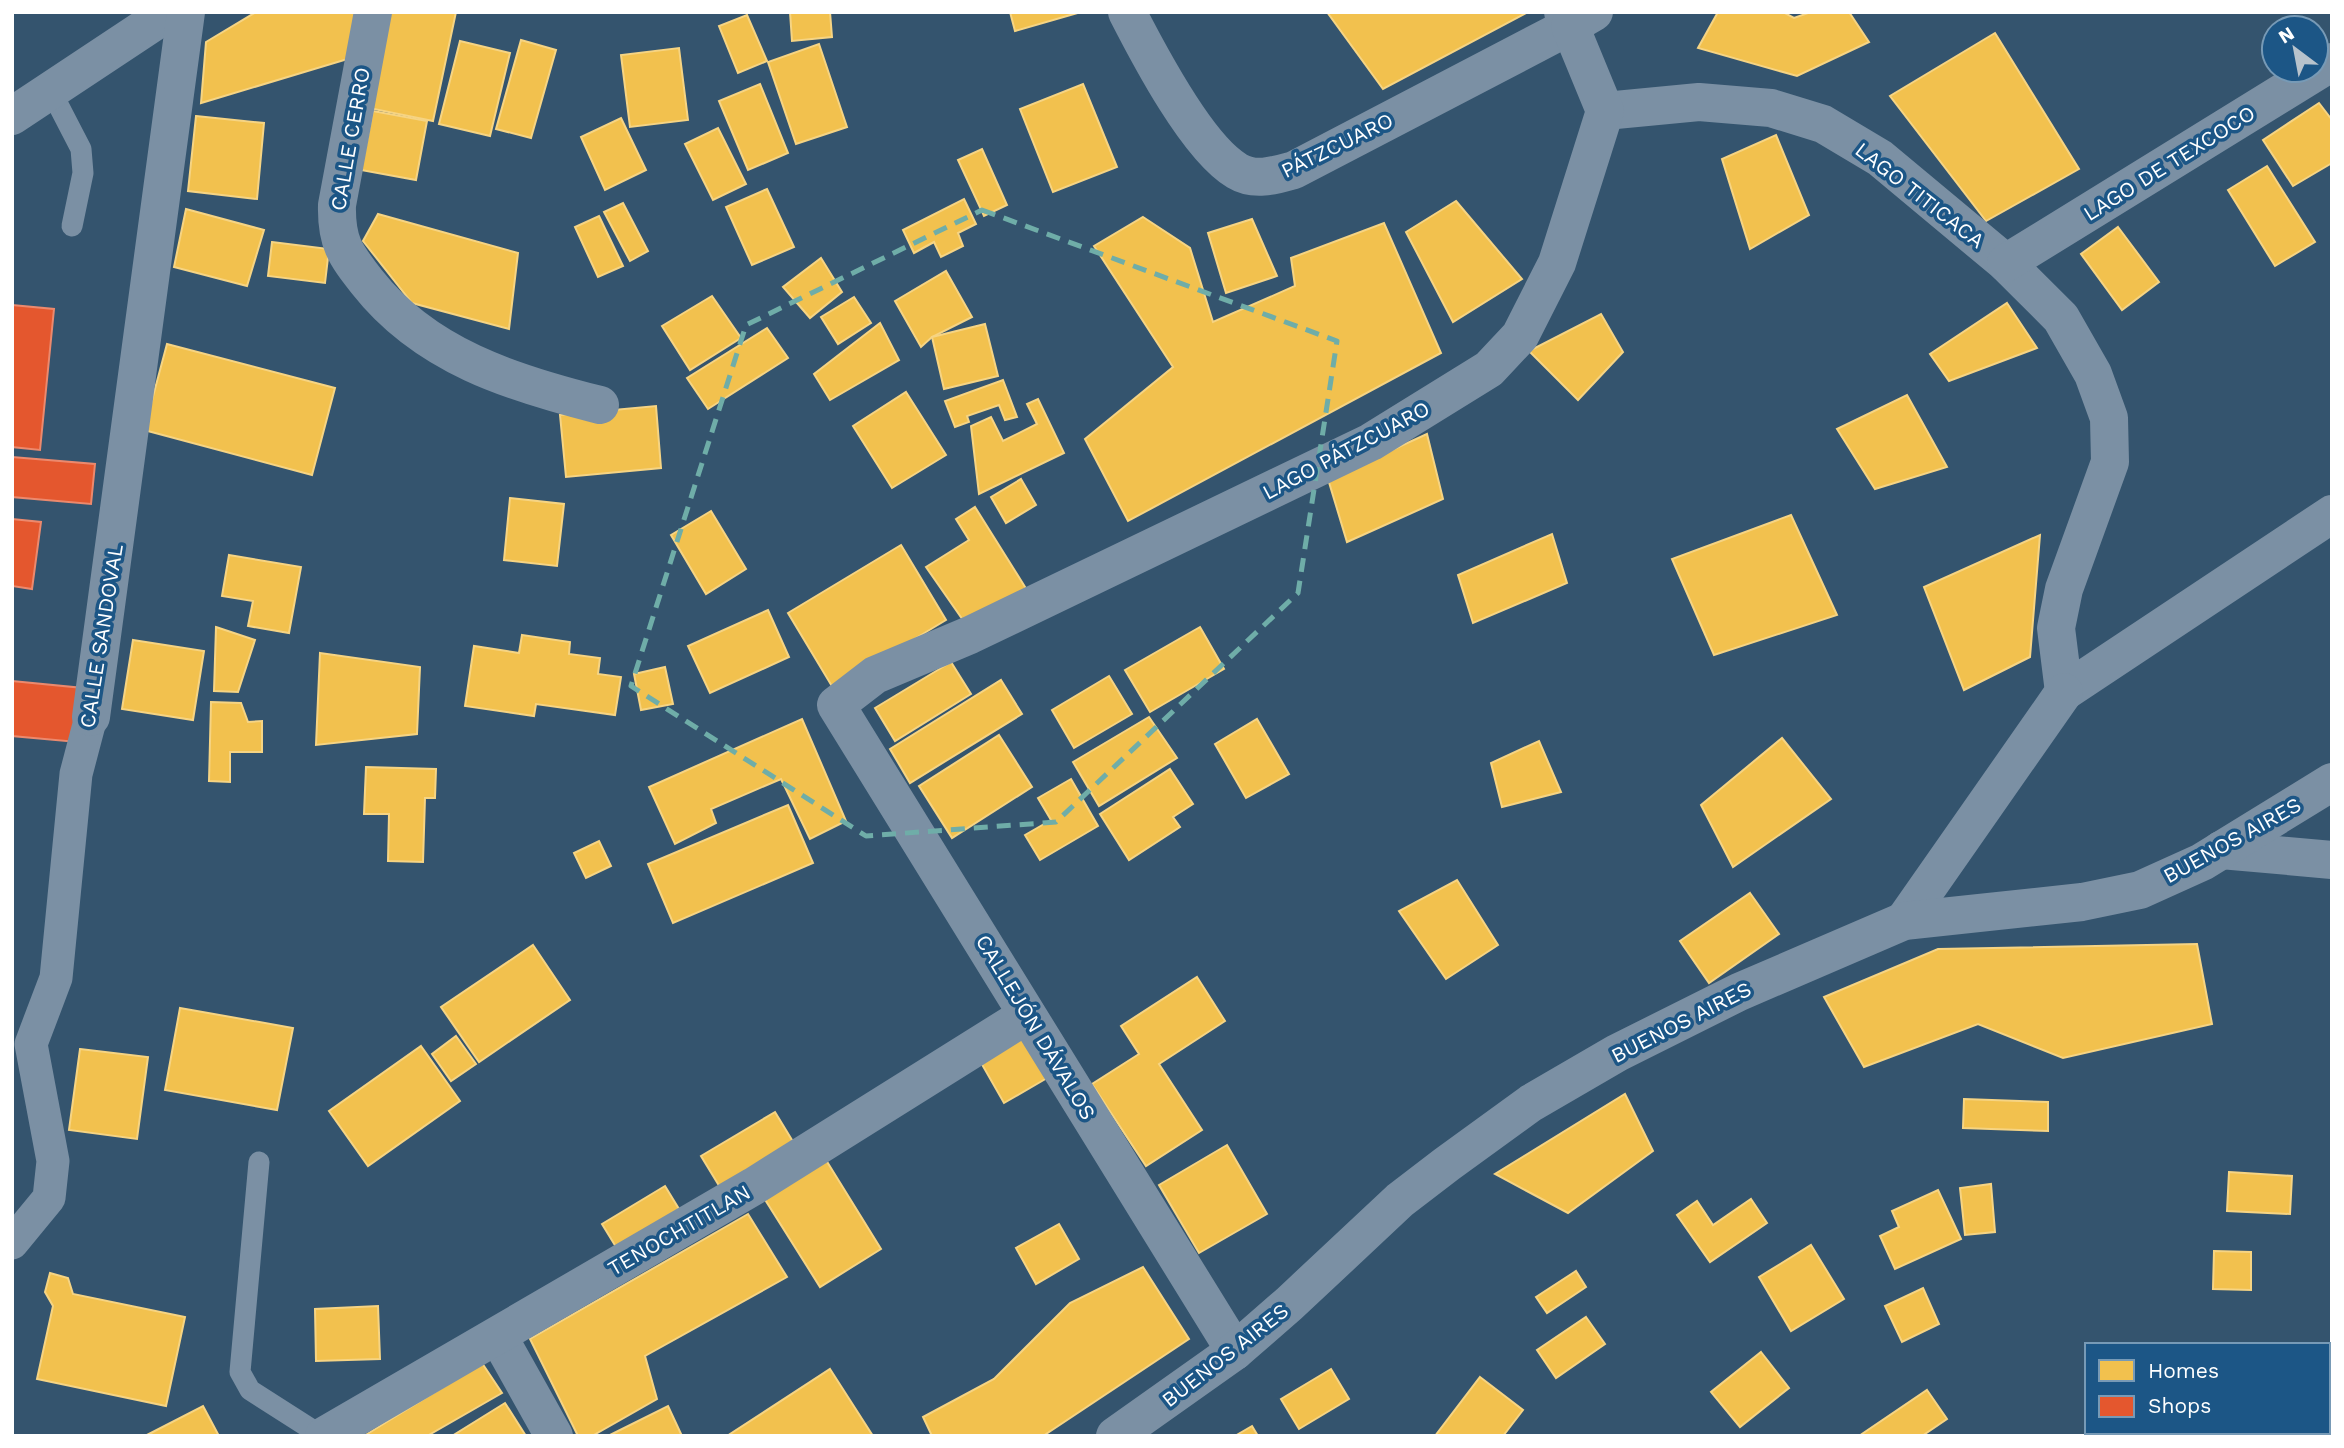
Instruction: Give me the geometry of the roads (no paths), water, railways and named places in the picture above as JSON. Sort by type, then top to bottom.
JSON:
[{"type":"street","points":[[12,116],[169,12]]},
{"type":"street","name":"CALLE SANDOVAL","points":[[12,1243],[49,1198],[53,1161],[30,1044],[56,978],[76,774],[90,717],[186,12]]},
{"type":"street","name":"CALLE CERRO","points":[[373,12],[337,205],[336,225],[342,250],[374,292],[405,323],[437,345],[494,374],[600,405]]},
{"type":"street","name":"PÁTZCUARO","points":[[1127,12],[1209,148],[1238,172],[1265,178],[1294,170],[1576,17]]},
{"type":"street","points":[[1576,17],[1605,111]]},
{"type":"street","name":"LAGO DE TEXCOCO","points":[[2006,263],[2332,62]]},
{"type":"street","name":"LAGO TITICACA","points":[[1605,111],[1699,102],[1771,108],[1823,124],[1880,158],[2006,263],[2061,318],[2094,374],[2109,418],[2110,462],[2064,589],[2056,628],[2057,658],[2064,692]]},
{"type":"street","name":"LAGO PÁTZCUARO","points":[[836,705],[875,675],[971,635],[1371,442],[1489,369],[1520,336],[1557,263],[1605,111]]},
{"type":"street","points":[[1905,921],[2064,692],[2332,514]]},
{"type":"street","name":"CALLEJÓN DÁVALOS","points":[[836,705],[1235,1350]]},
{"type":"street","name":"BUENOS AIRES","points":[[1115,1436],[1235,1350],[1289,1304],[1400,1200],[1531,1103],[1617,1053],[1739,992],[1905,921],[2082,902],[2140,890],[2221,850],[2332,782]]},
{"type":"street","points":[[2221,850],[2332,860]]},
{"type":"street","name":"TENOCHTITLAN","points":[[323,1436],[754,1186],[1027,1015]]},
{"type":"street","points":[[498,1336],[554,1436]]},
{"type":"lane","points":[[51,91],[80,149],[83,173],[72,226]]},
{"type":"lane","points":[[259,1162],[240,1373],[250,1390],[323,1436]]}]
